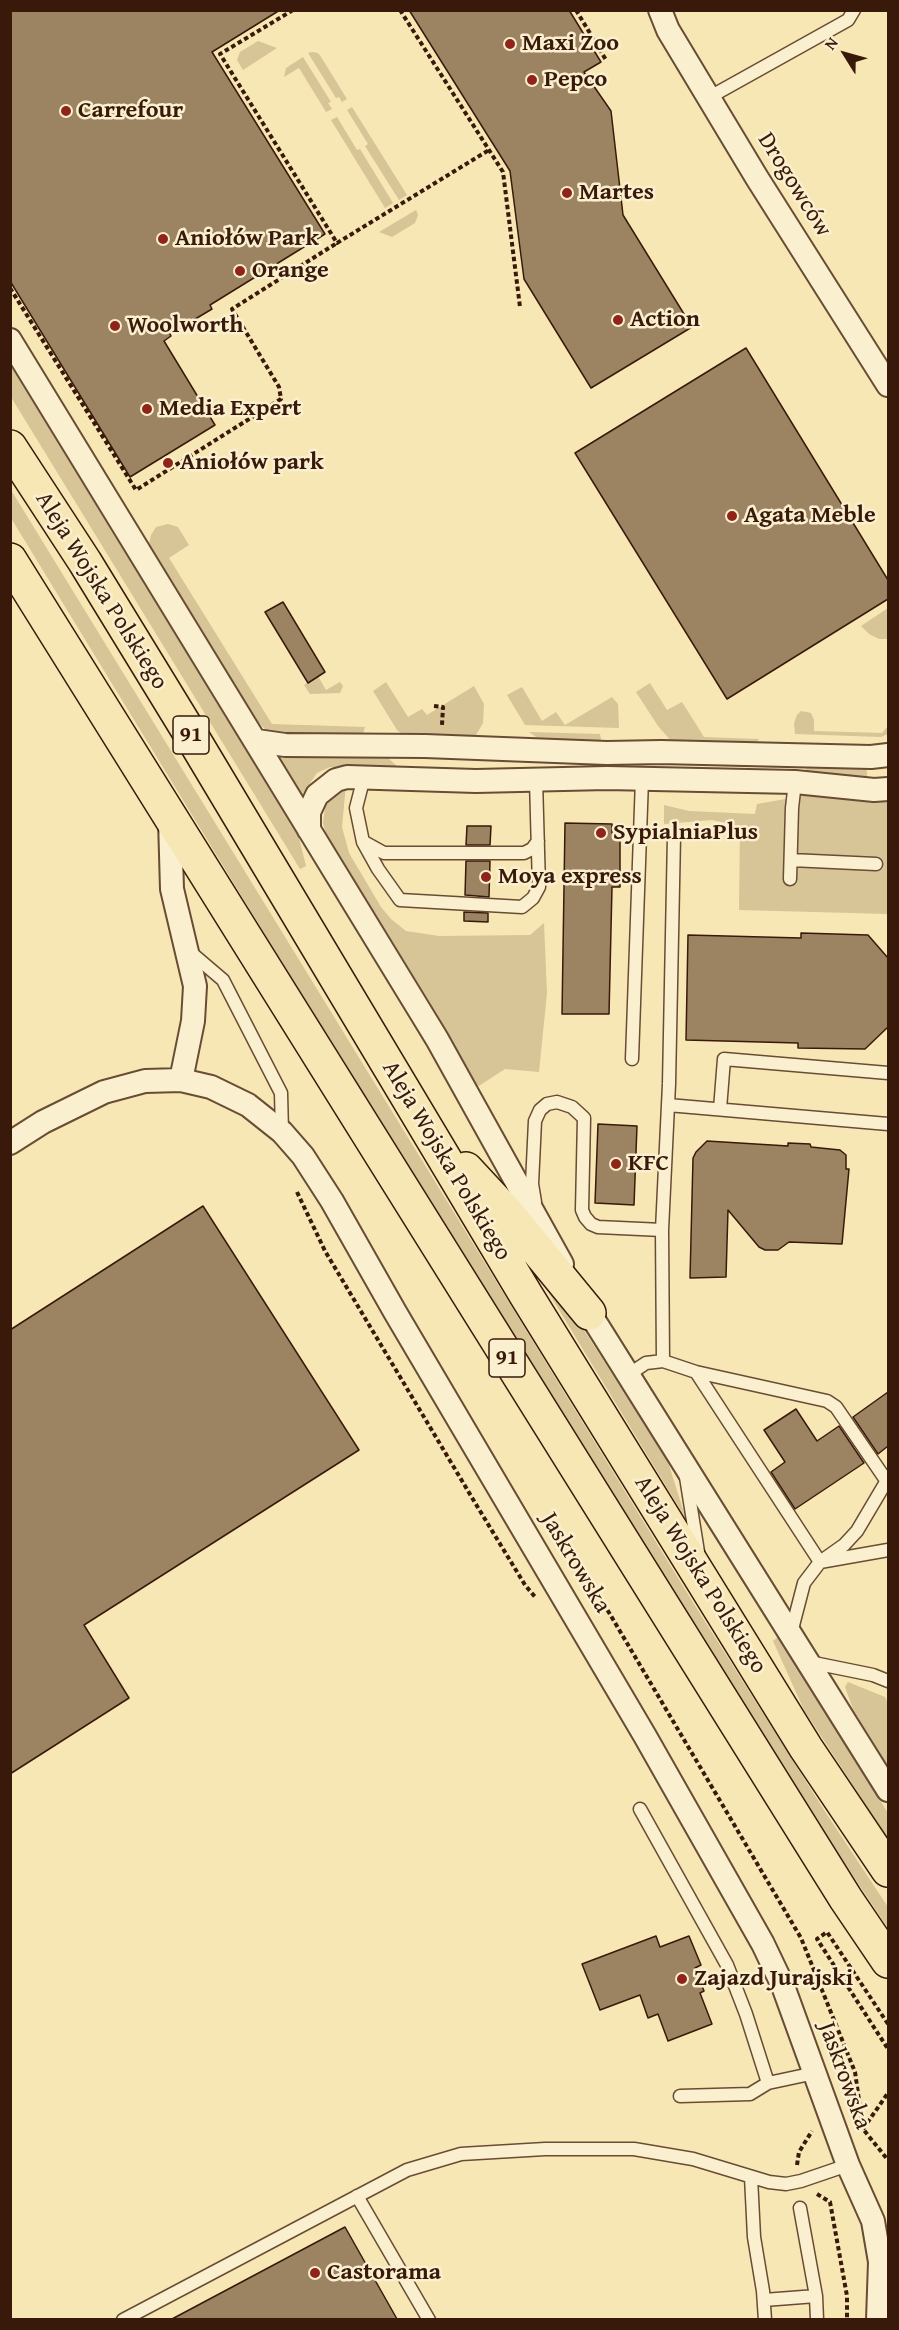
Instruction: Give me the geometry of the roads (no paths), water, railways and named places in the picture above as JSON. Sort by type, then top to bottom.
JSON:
[{"type":"main road","name":"Aleja Wojska Polskiego","points":[[10,447],[85,562],[197,745],[532,1305],[806,1748],[888,1870]]},
{"type":"main road","name":"Aleja Wojska Polskiego","points":[[10,560],[846,1899],[888,1960]]},
{"type":"main road","points":[[420,1118],[506,1212],[589,1313]]},
{"type":"street","name":"Drogowców","points":[[660,10],[668,30],[708,98],[888,385]]},
{"type":"street","points":[[10,340],[437,1038],[589,1313],[888,1790]]},
{"type":"street","points":[[257,741],[285,745],[425,746],[607,753],[661,752],[861,757],[888,755]]},
{"type":"street","points":[[309,830],[309,812],[312,803],[326,786],[347,777],[536,780],[608,778],[795,782],[874,790],[888,789]]},
{"type":"street","points":[[170,816],[172,889],[195,986],[193,1021],[181,1080]]},
{"type":"street","name":"Jaskrowska","points":[[10,1143],[43,1122],[104,1092],[145,1081],[181,1080],[211,1087],[231,1096],[267,1118],[303,1156],[332,1201],[669,1778],[763,1944],[783,1986],[848,2164],[873,2221],[884,2264],[878,2319]]},
{"type":"lane","points":[[708,98],[848,20],[854,10]]},
{"type":"lane","points":[[364,777],[356,808],[363,842],[399,900],[522,907],[533,898],[539,887],[536,780]]},
{"type":"lane","points":[[632,1059],[642,779]]},
{"type":"lane","points":[[790,879],[795,782]]},
{"type":"lane","points":[[663,1361],[662,1230],[668,1105],[674,836]]},
{"type":"lane","points":[[363,842],[384,853],[524,853],[532,849],[538,841]]},
{"type":"lane","points":[[791,860],[876,864]]},
{"type":"lane","points":[[188,951],[223,980],[281,1093],[282,1132]]},
{"type":"lane","points":[[720,1109],[724,1059],[888,1073]]},
{"type":"lane","points":[[538,1218],[532,1184],[535,1121],[540,1110],[547,1104],[558,1102],[572,1107],[584,1118],[582,1210],[585,1218],[598,1227],[662,1230]]},
{"type":"lane","points":[[668,1105],[888,1124]]},
{"type":"lane","points":[[628,1375],[646,1363],[663,1361],[696,1372],[827,1401],[836,1407],[887,1483],[857,1531],[844,1545],[820,1562],[804,1583],[791,1633]]},
{"type":"lane","points":[[696,1372],[820,1562]]},
{"type":"lane","points":[[683,1462],[702,1580]]},
{"type":"lane","points":[[820,1562],[888,1550]]},
{"type":"lane","points":[[809,1662],[873,1675],[888,1681]]},
{"type":"lane","points":[[640,1809],[727,1965],[746,2013],[768,2083]]},
{"type":"lane","points":[[680,2096],[750,2094],[768,2083],[815,2073]]},
{"type":"lane","points":[[123,2319],[407,2170],[461,2154],[545,2149],[634,2149],[693,2159],[769,2182],[786,2184],[848,2164]]},
{"type":"lane","points":[[751,2177],[754,2237],[764,2296],[765,2319]]},
{"type":"lane","points":[[357,2196],[429,2319]]},
{"type":"lane","points":[[800,2208],[816,2296],[817,2319]]},
{"type":"lane","points":[[764,2296],[816,2296]]},
{"type":"place","name":"Maxi Zoo","points":[[510,44]]},
{"type":"place","name":"Pepco","points":[[532,80]]},
{"type":"place","name":"Carrefour","points":[[66,111]]},
{"type":"place","name":"Martes","points":[[567,193]]},
{"type":"place","name":"Aniołów Park","points":[[163,239]]},
{"type":"place","name":"Orange","points":[[240,271]]},
{"type":"place","name":"Action","points":[[618,320]]},
{"type":"place","name":"Woolworth","points":[[115,326]]},
{"type":"place","name":"Media Expert","points":[[147,409]]},
{"type":"place","name":"Aniołów park","points":[[168,463]]},
{"type":"place","name":"Agata Meble","points":[[732,516]]},
{"type":"place","name":"SypialniaPlus","points":[[601,833]]},
{"type":"place","name":"Moya express","points":[[486,877]]},
{"type":"place","name":"KFC","points":[[616,1164]]},
{"type":"place","name":"Zajazd Jurajski","points":[[682,1979]]},
{"type":"place","name":"Castorama","points":[[315,2273]]}]
